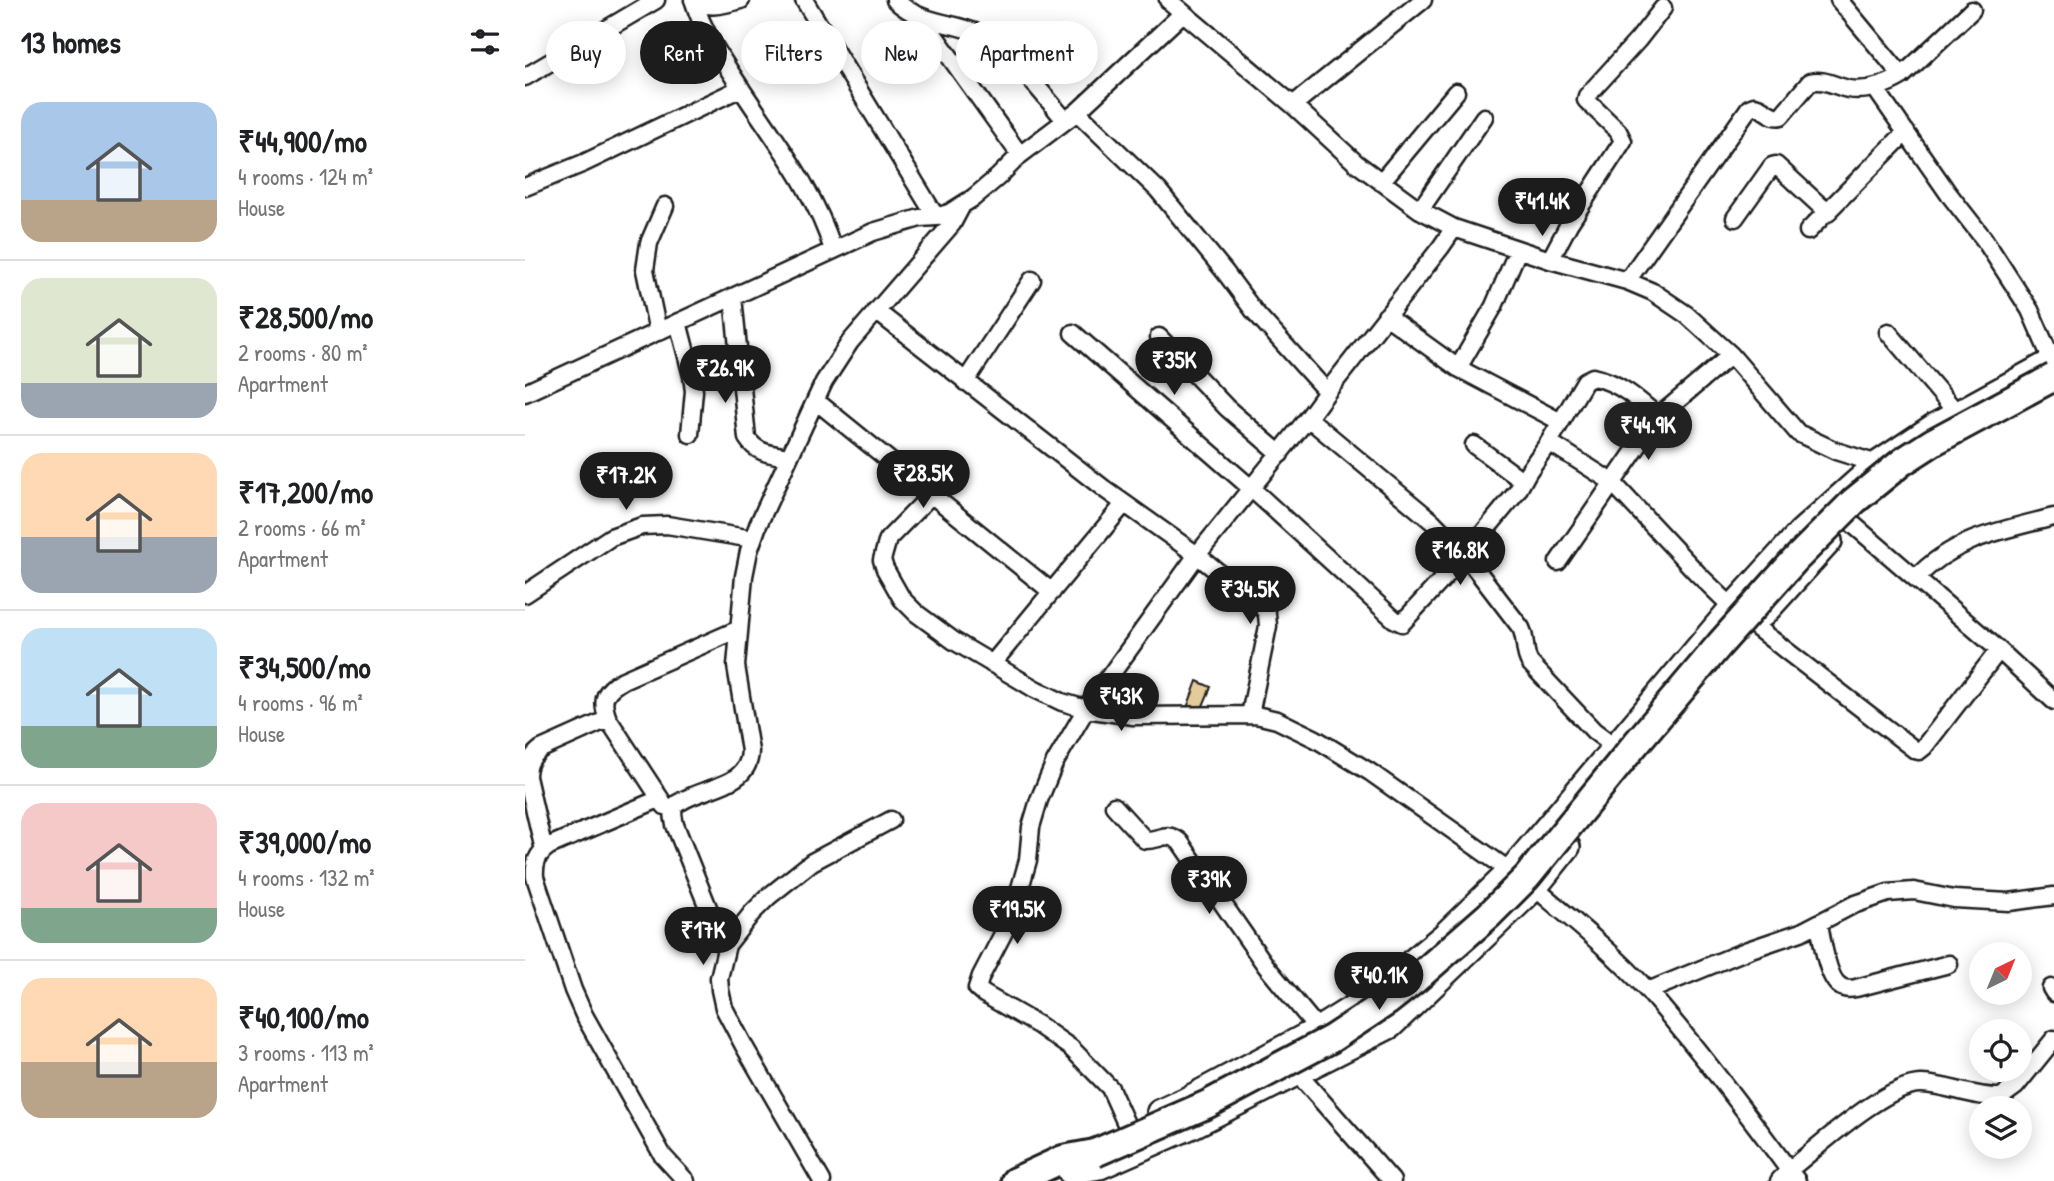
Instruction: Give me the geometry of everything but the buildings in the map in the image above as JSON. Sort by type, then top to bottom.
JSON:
[{"type":"main road","points":[[1015,1181],[1061,1171],[1095,1153],[1208,1104],[1331,1039],[1359,1022],[1416,979],[1489,915],[1527,877],[1702,664],[1794,561],[1854,501],[1902,462],[2054,366]]},
{"type":"street","points":[[525,77],[656,0]]},
{"type":"street","points":[[693,1],[715,6],[741,0]]},
{"type":"street","points":[[804,0],[936,218]]},
{"type":"street","points":[[895,0],[910,13],[980,34],[992,42],[1071,116],[1158,190],[1254,312],[1327,392]]},
{"type":"street","points":[[1293,105],[1423,0]]},
{"type":"street","points":[[1839,0],[1902,76]]},
{"type":"street","points":[[693,1],[706,33],[806,188],[833,250]]},
{"type":"street","points":[[525,393],[873,232],[921,219],[936,218],[961,206],[998,177],[1020,155],[1071,116],[1179,5],[1356,163],[1420,210],[1454,228],[1550,260],[1627,281],[1672,303],[1731,355],[1798,433],[1836,451],[1871,461],[1891,485]]},
{"type":"street","points":[[1550,260],[1569,224],[1623,141],[1618,131],[1585,100],[1663,8]]},
{"type":"street","points":[[1627,281],[1749,108],[1760,106],[1772,116],[1781,117],[1810,82],[1817,80],[1847,89],[1875,88],[1902,76],[1972,10]]},
{"type":"street","points":[[922,18],[1020,155]]},
{"type":"street","points":[[525,187],[584,163],[741,88]]},
{"type":"street","points":[[1061,1171],[1087,1142],[1185,1100],[1318,1030],[1369,997],[1444,935],[1510,871],[1732,607],[1800,532],[1875,464],[1911,440],[1957,413],[2054,366],[2030,310],[1984,239],[1875,88]]},
{"type":"street","points":[[1381,182],[1456,92]]},
{"type":"street","points":[[1420,210],[1484,117]]},
{"type":"street","points":[[1808,232],[1906,132]]},
{"type":"street","points":[[1735,218],[1772,166],[1776,165],[1828,213]]},
{"type":"street","points":[[658,331],[645,270],[649,243],[665,206]]},
{"type":"street","points":[[725,950],[673,816],[674,808],[679,802],[737,778],[744,772],[750,760],[736,666],[744,576],[753,539],[789,457],[836,362],[876,311],[952,224],[961,206]]},
{"type":"street","points":[[1127,1126],[1110,1088],[1071,1048],[977,988],[1017,899],[1028,860],[1031,827],[1039,800],[1054,764],[1086,709],[1197,555],[1280,454],[1454,228]]},
{"type":"street","points":[[1458,368],[1495,306],[1518,250]]},
{"type":"street","points":[[965,382],[1032,280]]},
{"type":"street","points":[[733,297],[747,438],[760,452],[789,457]]},
{"type":"street","points":[[876,311],[1124,504],[1197,555],[1257,602],[1267,614],[1268,625],[1250,715]]},
{"type":"street","points":[[1386,316],[1458,368],[1561,422]]},
{"type":"street","points":[[678,322],[694,391],[690,434]]},
{"type":"street","points":[[1888,332],[1957,413],[1968,434]]},
{"type":"street","points":[[1073,333],[1402,623],[1506,507],[1549,442],[1582,384],[1589,378],[1601,378],[1625,390],[1658,417]]},
{"type":"street","points":[[1159,337],[1227,408],[1280,454]]},
{"type":"street","points":[[1558,562],[1658,417],[1731,355]]},
{"type":"street","points":[[1061,1171],[1100,1167],[1191,1127],[1391,1026],[1535,888],[1624,775],[1753,625],[1849,521],[1891,485],[1968,434],[2054,389]]},
{"type":"street","points":[[816,401],[1052,592]]},
{"type":"street","points":[[1308,418],[1423,513],[1465,555],[1521,628],[1526,639],[1526,656],[1530,663],[1594,731],[1617,745]]},
{"type":"street","points":[[1549,442],[1612,482],[1732,607]]},
{"type":"street","points":[[1474,445],[1523,481]]},
{"type":"street","points":[[932,494],[888,540],[882,560],[902,599],[954,641],[1048,696],[1086,709],[1133,716],[1250,715],[1276,720],[1333,749],[1408,797],[1510,871]]},
{"type":"street","points":[[992,664],[1124,504]]},
{"type":"street","points":[[1916,578],[1944,553],[1988,534],[2054,517]]},
{"type":"street","points":[[1849,521],[2054,701]]},
{"type":"street","points":[[525,594],[611,537],[642,526],[667,525],[753,539]]},
{"type":"street","points":[[1753,625],[1919,751],[1999,650]]},
{"type":"street","points":[[673,816],[659,799],[608,719],[603,706],[606,695],[611,687],[739,629]]},
{"type":"street","points":[[544,850],[527,777],[527,767],[532,756],[541,749],[608,719]]},
{"type":"street","points":[[659,799],[544,850],[538,856],[535,877],[577,1000],[663,1156],[686,1181]]},
{"type":"street","points":[[1114,806],[1145,839],[1167,835],[1180,842],[1266,966],[1318,1030]]},
{"type":"street","points":[[823,1181],[724,1008],[719,978],[729,942],[753,913],[793,876],[812,862],[891,820]]},
{"type":"street","points":[[1535,888],[1579,925],[1648,991],[1725,1086],[1788,1178],[1875,1102],[1899,1088],[1924,1084],[1997,1097],[2005,1095],[2024,1078],[2054,1039]]},
{"type":"street","points":[[1648,991],[1748,950],[1791,936],[1853,905],[1888,894],[1914,891],[1954,899],[2010,902],[2054,896]]},
{"type":"street","points":[[1818,924],[1831,975],[1836,983],[1845,988],[1856,988],[1949,964]]},
{"type":"street","points":[[1384,984],[1407,1010]]},
{"type":"street","points":[[1298,1074],[1392,1181]]}]
